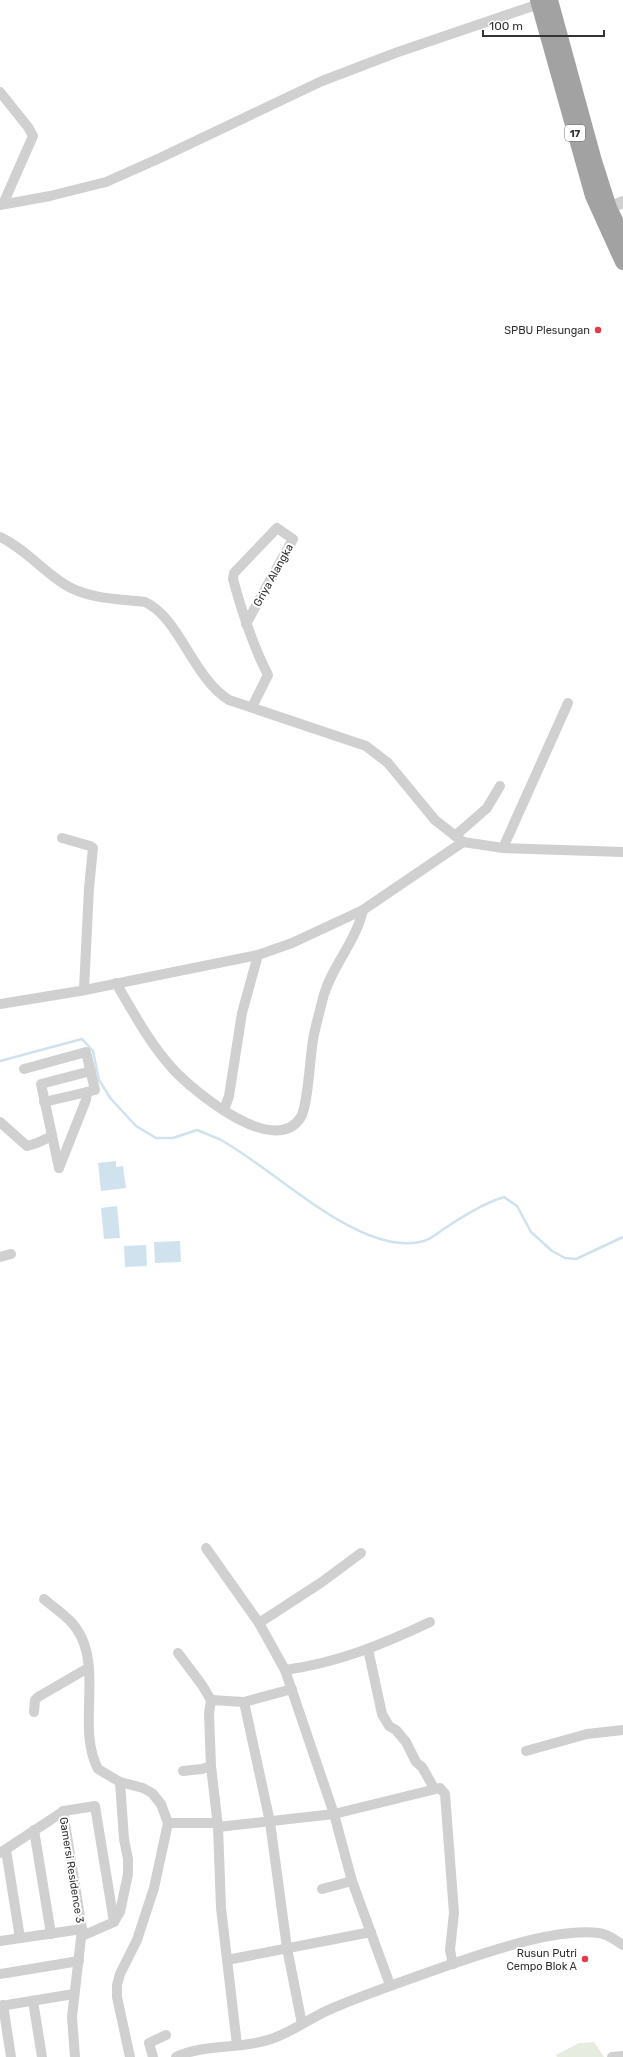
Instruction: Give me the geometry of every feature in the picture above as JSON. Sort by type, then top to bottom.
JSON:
[{"type":"highway","name":"17","points":[[543,1],[594,161],[616,205],[623,237]]},
{"type":"highway","name":"17","points":[[543,1],[593,196],[623,262]]},
{"type":"street","points":[[2,205],[50,196],[106,182],[154,161],[322,81],[398,52],[543,1]]},
{"type":"street","points":[[0,92],[28,127],[33,136],[2,205]]},
{"type":"street","name":"Griya Alangka","points":[[246,624],[293,539],[278,528],[234,573],[233,579],[246,624],[268,675],[252,707]]},
{"type":"street","points":[[0,537],[14,545],[65,585],[92,596],[144,602],[152,606],[164,617],[214,688],[229,700],[366,746],[377,753],[388,763],[435,820],[459,839],[478,846],[503,848],[623,852]]},
{"type":"street","points":[[503,848],[568,703]]},
{"type":"street","points":[[0,1003],[82,990],[258,955],[292,943],[363,910],[459,839],[487,808],[500,786]]},
{"type":"street","points":[[62,838],[93,848],[82,990]]},
{"type":"street","points":[[116,983],[148,1036],[172,1068],[204,1097],[249,1124],[266,1130],[280,1131],[289,1128],[300,1119],[303,1112],[314,1038],[323,998],[330,979],[358,928],[363,910]]},
{"type":"street","points":[[224,1110],[229,1096],[242,1013],[258,955]]},
{"type":"street","points":[[24,1069],[86,1052],[95,1090],[44,1102]]},
{"type":"street","points":[[87,1092],[86,1100],[59,1168],[41,1084],[91,1072]]},
{"type":"street","points":[[0,1122],[27,1146],[37,1144],[52,1136]]},
{"type":"street","points":[[0,1257],[11,1254]]},
{"type":"street","points":[[206,1548],[259,1623],[285,1670],[334,1814],[352,1881],[390,1985]]},
{"type":"street","points":[[259,1623],[322,1582],[361,1554]]},
{"type":"street","points":[[44,1599],[76,1627],[86,1648],[90,1733],[96,1764],[102,1772],[120,1782],[143,1788],[152,1794],[161,1804],[168,1823],[154,1888],[137,1940],[120,1974],[117,1985],[119,2010],[130,2057]]},
{"type":"street","points":[[285,1670],[308,1667],[368,1649],[430,1622]]},
{"type":"street","points":[[368,1649],[382,1714],[389,1726],[396,1730],[406,1742],[416,1762],[422,1767],[434,1788]]},
{"type":"street","points":[[178,1653],[199,1680],[211,1700],[209,1714],[211,1766],[218,1825],[221,1908],[237,2045]]},
{"type":"street","points":[[34,1712],[35,1700],[38,1697],[88,1668]]},
{"type":"street","points":[[211,1700],[244,1702],[292,1689]]},
{"type":"street","points":[[244,1702],[270,1822],[287,1948],[302,2024]]},
{"type":"street","points":[[526,1751],[587,1734],[623,1730]]},
{"type":"street","points":[[183,1770],[202,1769],[211,1766]]},
{"type":"street","points":[[114,1922],[120,1912],[128,1874],[128,1859],[124,1844],[120,1782]]},
{"type":"street","points":[[168,1823],[218,1825],[270,1822],[334,1814],[434,1788],[440,1788],[445,1794],[454,1912],[450,1950],[453,1964]]},
{"type":"street","name":"Gamersi Residence 3","points":[[0,1941],[51,1934],[82,1932],[114,1922],[95,1806],[63,1811],[3,1852],[20,1938]]},
{"type":"street","name":"Gamersi Residence 3","points":[[63,1811],[82,1932],[72,2017],[76,2057]]},
{"type":"street","points":[[34,1830],[51,1934]]},
{"type":"street","points":[[322,1889],[352,1881]]},
{"type":"street","points":[[227,1960],[371,1932]]},
{"type":"street","points":[[614,1939],[623,1932]]},
{"type":"street","points":[[176,2057],[194,2051],[212,2052],[237,2045],[269,2040],[333,2008],[390,1985],[517,1944],[561,1935],[597,1933],[614,1939],[623,1945]]},
{"type":"street","points":[[0,1974],[79,1961]]},
{"type":"street","points":[[10,2057],[1,2005],[74,1994]]},
{"type":"street","points":[[33,2001],[42,2057]]},
{"type":"street","points":[[153,2057],[149,2043],[166,2035]]},
{"type":"street","points":[[612,2057],[623,2056]]},
{"type":"shaded area","points":[[594,2042],[604,2057],[557,2057],[556,2055],[579,2043]]},
{"type":"water","points":[[116,1161],[116,1167],[123,1166],[126,1188],[101,1191],[98,1163]]},
{"type":"water","points":[[117,1206],[120,1238],[104,1239],[101,1208]]},
{"type":"water","points":[[180,1241],[181,1262],[155,1263],[154,1242]]},
{"type":"water","points":[[146,1245],[147,1266],[125,1267],[124,1246]]},
{"type":"waterway","points":[[0,1061],[82,1039],[93,1051],[99,1080],[111,1099],[136,1126],[156,1138],[173,1138],[197,1130],[219,1139],[241,1152],[318,1207],[346,1224],[373,1237],[399,1243],[424,1241],[473,1211],[504,1197],[517,1206],[531,1232],[552,1251],[565,1258],[576,1259],[623,1237]]},
{"type":"place","name":"SPBU Plesungan","points":[[598,330]]},
{"type":"place","name":"Rusun Putri Cempo Blok A","points":[[585,1959]]}]
